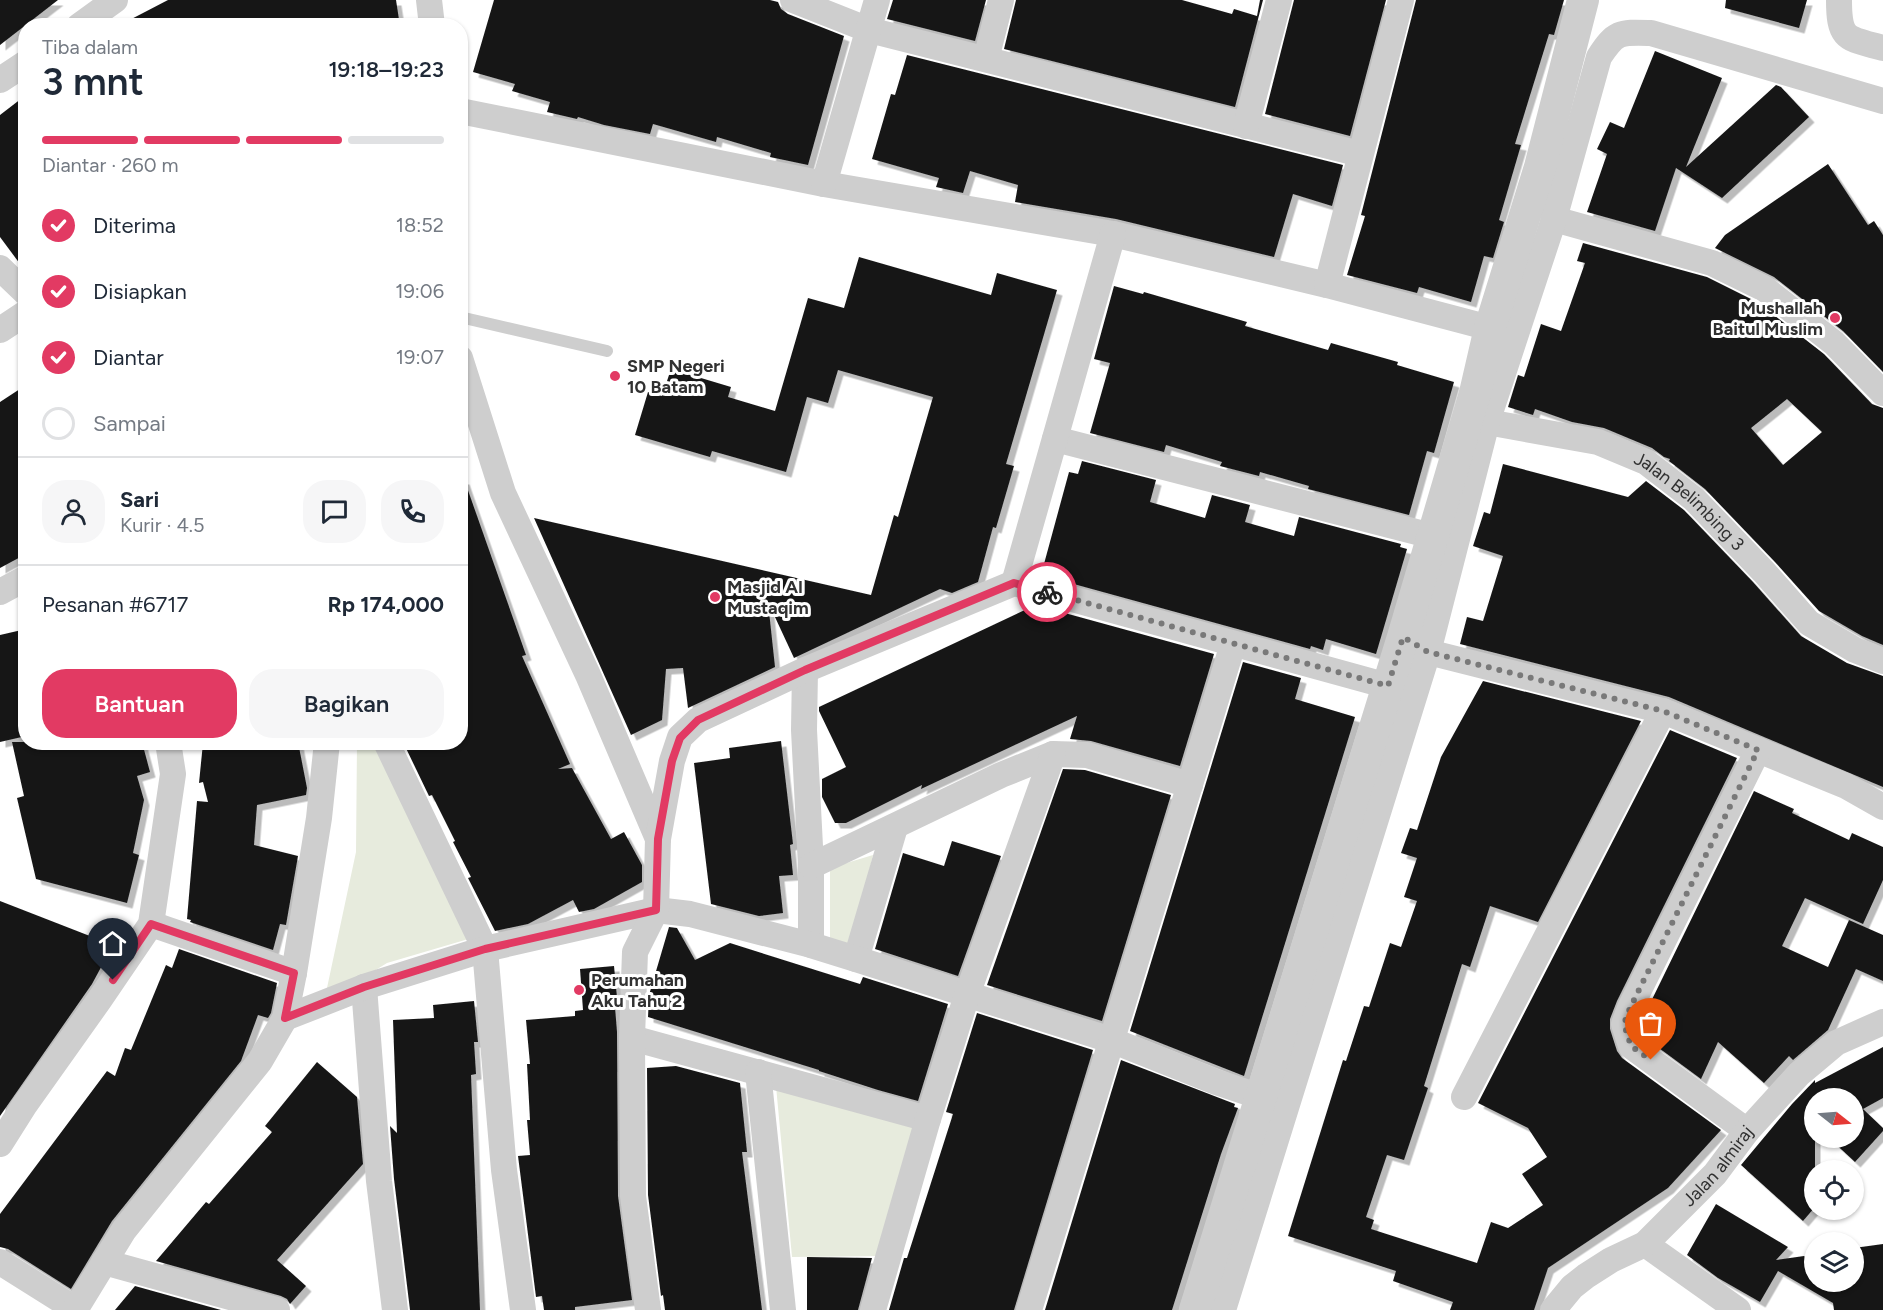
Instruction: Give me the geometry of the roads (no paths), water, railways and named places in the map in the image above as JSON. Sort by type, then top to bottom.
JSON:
[{"type":"street","points":[[90,18],[115,0]]},
{"type":"street","points":[[429,0],[431,18]]},
{"type":"street","points":[[794,0],[869,30],[1360,154]]},
{"type":"street","points":[[824,184],[877,0]]},
{"type":"street","points":[[986,59],[1001,0]]},
{"type":"street","points":[[1327,285],[1401,0]]},
{"type":"street","points":[[1195,1310],[1388,686],[1416,644],[1432,537],[1475,393],[1490,328],[1540,167],[1583,0]]},
{"type":"street","points":[[1839,0],[1839,17],[1843,31],[1852,39],[1883,48]]},
{"type":"street","points":[[1246,126],[1273,1]]},
{"type":"street","points":[[1223,1310],[1416,644],[1554,219],[1599,57],[1611,38],[1629,32],[1651,33],[1883,101]]},
{"type":"street","points":[[0,80],[18,68]]},
{"type":"street","points":[[468,113],[824,184],[1113,234],[1327,285],[1490,328]]},
{"type":"street","points":[[1540,167],[1554,219]]},
{"type":"street","points":[[1554,219],[1712,263],[1765,289],[1834,343],[1883,393]]},
{"type":"street","points":[[1014,583],[1113,234]]},
{"type":"street","points":[[0,268],[18,285]]},
{"type":"street","points":[[0,330],[18,318]]},
{"type":"street","points":[[468,383],[503,493],[588,675],[658,839]]},
{"type":"street","points":[[1475,393],[1487,422]]},
{"type":"street","name":"Jalan Belimbing 3","points":[[1487,422],[1598,442],[1646,462],[1694,499],[1809,623],[1854,650],[1883,661]]},
{"type":"street","points":[[1056,440],[1432,537]]},
{"type":"street","points":[[0,592],[18,582]]},
{"type":"street","points":[[648,1310],[633,1196],[632,1038],[635,952],[656,910],[658,839],[672,761],[680,738],[698,720],[805,670],[1014,583],[1388,686]]},
{"type":"street","points":[[1029,1310],[1233,644]]},
{"type":"street","points":[[1416,644],[1663,711],[1846,786],[1883,807]]},
{"type":"street","points":[[805,670],[804,730],[811,866],[811,945]]},
{"type":"street","points":[[1464,1097],[1663,711]]},
{"type":"street","points":[[0,1144],[151,924],[173,774],[169,750]]},
{"type":"street","points":[[0,1262],[75,1310],[124,1230],[260,1061],[285,1018],[319,818],[326,750]]},
{"type":"street","points":[[390,750],[485,949],[504,1170],[523,1310]]},
{"type":"street","points":[[1747,1131],[1631,1046],[1624,1024],[1758,750]]},
{"type":"street","points":[[811,866],[1001,775],[1053,754],[1087,755],[1190,785]]},
{"type":"street","points":[[873,1310],[928,1119],[967,995],[1053,754]]},
{"type":"street","points":[[856,959],[895,827]]},
{"type":"street","points":[[285,1018],[364,987],[485,949],[656,910],[690,914],[811,945],[1111,1040],[1216,1082],[1261,1097]]},
{"type":"street","points":[[151,924],[294,973]]},
{"type":"street","points":[[364,987],[378,1181],[395,1310]]},
{"type":"street","name":"Jalan almiraj","points":[[1553,1310],[1572,1287],[1586,1275],[1645,1244],[1715,1174],[1747,1131],[1799,1074],[1836,1043],[1883,1022]]},
{"type":"street","points":[[632,1038],[928,1119]]},
{"type":"street","points":[[758,1072],[783,1310]]},
{"type":"street","points":[[1645,1244],[1738,1310]]},
{"type":"street","points":[[104,1262],[277,1310]]},
{"type":"lane","points":[[468,319],[607,351]]},
{"type":"place","name":"Mushallah Baitul Muslim","points":[[1835,318]]},
{"type":"place","name":"SMP Negeri 10 Batam","points":[[615,376]]},
{"type":"place","name":"Masjid Al Mustaqim","points":[[715,597]]},
{"type":"place","name":"Perumahan Aku Tahu 2","points":[[579,990]]}]
